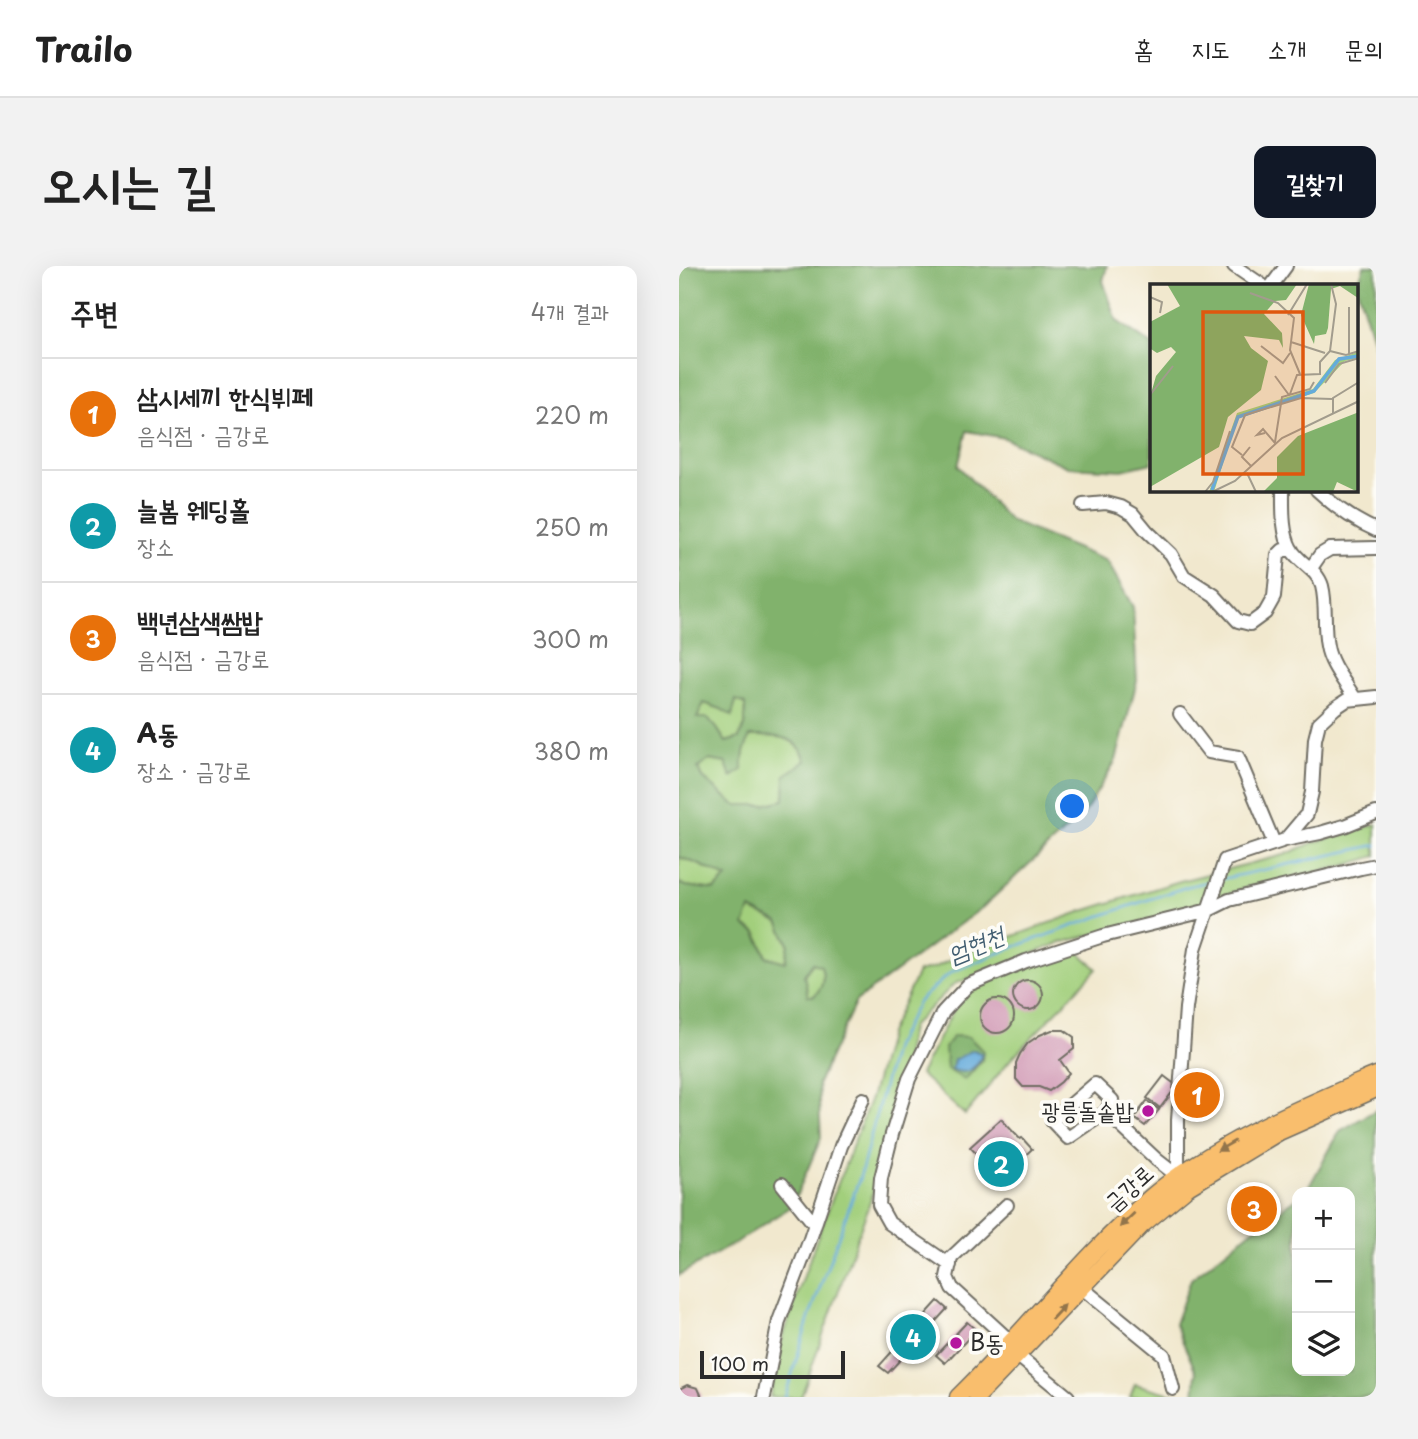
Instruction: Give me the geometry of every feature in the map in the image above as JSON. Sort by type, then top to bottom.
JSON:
[{"type":"main road","name":"금강로","points":[[958,1397],[1081,1287],[1183,1181],[1227,1145],[1376,1075]]},
{"type":"main road","name":"금강로","points":[[986,1394],[1014,1349],[1107,1239],[1151,1197],[1279,1132],[1376,1088]]},
{"type":"street","points":[[1234,266],[1261,284]]},
{"type":"street","points":[[1273,284],[1286,266]]},
{"type":"street","points":[[1283,492],[1286,535],[1292,550],[1319,576],[1323,589],[1327,648],[1355,699]]},
{"type":"street","points":[[1319,492],[1334,506],[1376,530]]},
{"type":"street","points":[[1083,505],[1106,503],[1133,514],[1171,554],[1184,576],[1214,596],[1238,621],[1250,624],[1265,613],[1274,597],[1277,555],[1283,550],[1292,550]]},
{"type":"street","points":[[1311,568],[1320,555],[1331,548],[1376,548]]},
{"type":"street","points":[[1280,842],[1307,814],[1319,723],[1347,700],[1376,698]]},
{"type":"street","points":[[1180,714],[1209,752],[1238,757],[1280,842]]},
{"type":"street","points":[[1183,1181],[1178,1120],[1185,1008],[1195,949],[1225,860],[1280,842],[1344,826],[1376,813]]},
{"type":"street","points":[[950,1265],[889,1223],[879,1205],[881,1178],[909,1079],[943,1012],[968,985],[1026,961],[1103,936],[1209,910],[1229,900],[1376,865]]},
{"type":"street","points":[[1095,1084],[1112,1100],[1106,1112],[1068,1138],[1052,1121],[1095,1084]]},
{"type":"street","points":[[764,1397],[779,1321],[841,1146],[863,1099]]},
{"type":"street","points":[[1106,1112],[1183,1181]]},
{"type":"street","points":[[782,1184],[815,1225]]},
{"type":"street","points":[[1007,1205],[951,1258],[947,1277],[952,1288],[1068,1397]]},
{"type":"street","points":[[1081,1287],[1164,1355],[1173,1389]]},
{"type":"green space","points":[[679,266],[1107,266],[1103,281],[1117,321],[1150,344],[1150,463],[1122,470],[1068,467],[1004,438],[967,431],[958,466],[1010,521],[1107,561],[1133,607],[1137,681],[1116,760],[1085,812],[983,907],[856,1001],[818,1083],[821,1138],[792,1206],[679,1275],[679,883],[715,890],[727,878],[679,857]],"holes":[[[736,700],[745,704],[745,725],[739,738],[726,742],[708,718],[697,718],[704,703],[732,716]],[[750,736],[784,738],[797,745],[802,752],[806,761],[785,775],[784,800],[764,805],[735,805],[703,778],[698,768],[709,760],[726,763],[731,777],[742,770],[744,752]],[[750,909],[778,922],[789,944],[786,962],[767,957],[756,933],[744,926]],[[813,963],[821,966],[822,982],[814,996],[808,996],[804,975]]]},
{"type":"green space","points":[[1364,266],[1376,266],[1376,349],[1359,294],[1358,284]]},
{"type":"green space","points":[[736,700],[745,704],[745,725],[739,738],[726,742],[716,727],[696,718],[704,703],[732,715]]},
{"type":"green space","points":[[750,736],[784,738],[797,745],[802,752],[806,761],[784,800],[764,805],[735,805],[703,778],[698,768],[709,760],[727,763],[732,777],[742,770],[744,752]]},
{"type":"green space","points":[[1376,824],[1376,856],[1340,867],[1249,887],[1169,915],[1060,943],[954,984],[911,1027],[898,1100],[870,1202],[801,1397],[770,1397],[779,1350],[816,1241],[872,1095],[889,1033],[918,972],[1083,911],[1180,881],[1284,855],[1315,842]]},
{"type":"green space","points":[[679,857],[727,878],[715,890],[679,883]]},
{"type":"green space","points":[[749,909],[778,922],[789,944],[786,962],[767,957],[757,933],[743,926]]},
{"type":"green space","points":[[1079,952],[1097,969],[1010,1060],[965,1115],[920,1074],[956,1005],[975,987],[1032,964]]},
{"type":"green space","points":[[813,963],[822,965],[823,979],[817,993],[808,996],[804,975]]},
{"type":"green space","points":[[953,1036],[969,1037],[983,1051],[982,1060],[965,1080],[947,1069],[945,1048]]},
{"type":"green space","points":[[1376,1110],[1376,1397],[1194,1397],[1196,1372],[1175,1324],[1191,1279],[1292,1202],[1292,1376],[1355,1376],[1355,1187],[1309,1187],[1340,1131]]},
{"type":"green space","points":[[1135,1384],[1183,1397],[1130,1397]]},
{"type":"water","points":[[974,1050],[982,1054],[974,1067],[962,1072],[952,1069],[954,1059]]},
{"type":"building","points":[[1028,980],[1039,984],[1043,995],[1039,1006],[1028,1010],[1017,1006],[1013,995],[1017,984]]},
{"type":"building","points":[[997,999],[1009,1004],[1014,1016],[1009,1028],[997,1033],[985,1028],[980,1016],[985,1004]]},
{"type":"building","points":[[1052,1030],[1064,1030],[1074,1037],[1074,1049],[1060,1060],[1069,1073],[1049,1091],[1039,1087],[1023,1087],[1016,1079],[1016,1063],[1020,1054],[1028,1043]]},
{"type":"building","points":[[1164,1076],[1177,1086],[1160,1108],[1147,1098]]},
{"type":"building","points":[[1147,1101],[1159,1110],[1145,1126],[1134,1118]]},
{"type":"building","points":[[1001,1119],[1032,1149],[1000,1179],[970,1147]]},
{"type":"building","points":[[938,1301],[947,1309],[888,1373],[879,1366]]},
{"type":"building","name":"B동","points":[[967,1322],[976,1330],[945,1363],[936,1355]]},
{"type":"building","points":[[687,1385],[698,1388],[702,1397],[679,1397],[679,1389]]},
{"type":"waterway","name":"엄현천","points":[[1222,879],[1376,845]]},
{"type":"waterway","name":"엄현천","points":[[785,1397],[809,1318],[860,1177],[894,1047],[919,1001],[951,972],[1106,914],[1212,881]]},
{"type":"place","name":"삼시세끼 한식뷔페","points":[[1197,1095]]},
{"type":"place","name":"광릉돌솥밥","points":[[1148,1111]]},
{"type":"place","name":"늘봄 웨딩홀","points":[[1001,1164]]},
{"type":"place","name":"백년삼색쌈밥","points":[[1254,1209]]},
{"type":"place","name":"A동","points":[[913,1337]]},
{"type":"place","name":"B동","points":[[956,1343]]}]
